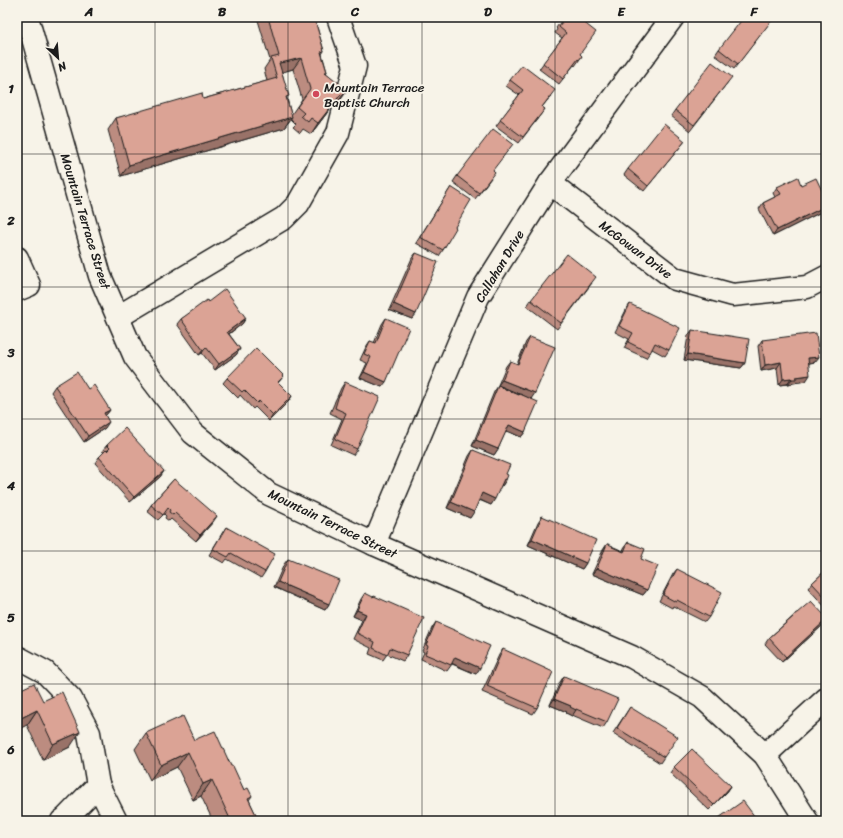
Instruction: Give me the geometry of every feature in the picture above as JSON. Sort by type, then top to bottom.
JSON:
[{"type":"street","name":"Mountain Terrace Street","points":[[27,17],[100,276],[136,357],[193,433],[269,494],[374,544],[632,657],[702,697],[766,755],[807,821]]},
{"type":"street","points":[[118,317],[284,218],[298,204],[338,133],[355,66],[338,17]]},
{"type":"street","name":"Callahan Drive","points":[[374,544],[478,297],[550,183],[673,17]]},
{"type":"street","name":"McGowan Drive","points":[[550,183],[675,279],[732,295],[807,286],[826,276]]},
{"type":"street","points":[[17,258],[29,285],[17,290]]},
{"type":"street","points":[[17,657],[45,672],[71,699],[89,733],[98,785],[116,821]]},
{"type":"street","points":[[766,755],[826,699]]},
{"type":"street","points":[[62,821],[98,785]]},
{"type":"building","name":"Mountain Terrace Baptist Church","points":[[268,17],[314,17],[324,51],[321,52],[327,72],[325,72],[347,91],[343,95],[341,94],[318,123],[311,118],[308,122],[301,116],[304,113],[297,107],[310,89],[301,58],[279,63],[289,96],[286,97],[292,117],[129,165],[116,118],[202,93],[203,99],[277,78],[271,58],[279,56]]},
{"type":"building","points":[[564,17],[577,17],[596,32],[580,54],[582,56],[563,79],[543,63],[566,33],[559,27],[562,23],[560,22]]},
{"type":"building","points":[[744,17],[767,17],[772,20],[738,64],[719,49]]},
{"type":"building","points":[[712,62],[732,77],[694,125],[675,110]]},
{"type":"building","points":[[522,65],[555,90],[542,107],[545,109],[523,137],[500,120],[523,90],[510,80]]},
{"type":"building","points":[[664,124],[685,141],[648,186],[628,169]]},
{"type":"building","points":[[493,129],[513,144],[493,170],[495,172],[479,193],[457,176]]},
{"type":"building","points":[[798,177],[801,185],[816,178],[826,199],[826,206],[777,230],[763,203],[781,194],[777,187]]},
{"type":"building","points":[[451,187],[471,200],[443,250],[420,237]]},
{"type":"building","points":[[416,253],[438,262],[416,314],[394,304]]},
{"type":"building","points":[[567,254],[596,277],[561,323],[531,300]]},
{"type":"building","points":[[225,289],[246,318],[227,332],[240,349],[219,364],[206,347],[203,350],[181,319]]},
{"type":"building","points":[[630,304],[680,328],[669,350],[655,343],[650,353],[628,342],[633,333],[619,326]]},
{"type":"building","points":[[386,318],[409,328],[386,382],[364,372],[371,357],[364,354],[370,341],[376,343]]},
{"type":"building","points":[[692,330],[749,339],[745,363],[688,354]]},
{"type":"building","points":[[816,333],[819,357],[808,358],[810,375],[796,377],[796,379],[783,379],[781,362],[765,365],[762,340]]},
{"type":"building","points":[[530,337],[555,347],[535,393],[502,380],[510,361],[518,364]]},
{"type":"building","points":[[256,348],[284,376],[278,382],[292,396],[273,415],[259,401],[257,403],[244,390],[242,392],[227,378]]},
{"type":"building","points":[[77,372],[88,389],[94,385],[110,410],[104,413],[109,422],[88,436],[55,386]]},
{"type":"building","points":[[345,382],[380,397],[357,449],[335,439],[346,413],[335,408]]},
{"type":"building","points":[[498,386],[538,402],[525,432],[509,425],[498,449],[476,440]]},
{"type":"building","points":[[125,428],[164,471],[134,497],[99,457],[110,448],[107,445]]},
{"type":"building","points":[[473,450],[510,465],[506,474],[508,475],[506,480],[504,479],[495,499],[482,493],[474,512],[451,502]]},
{"type":"building","points":[[174,479],[217,516],[200,535],[175,513],[173,515],[169,512],[170,510],[168,508],[163,515],[151,505]]},
{"type":"building","points":[[542,516],[596,540],[586,563],[532,539]]},
{"type":"building","points":[[226,527],[275,554],[265,572],[231,553],[228,557],[213,549]]},
{"type":"building","points":[[628,542],[645,549],[641,559],[658,566],[647,590],[597,568],[607,544],[624,552]]},
{"type":"building","points":[[288,559],[339,580],[329,604],[278,582]]},
{"type":"building","points":[[677,569],[722,592],[709,617],[677,600],[676,602],[663,595]]},
{"type":"building","points":[[826,570],[826,598],[812,583]]},
{"type":"building","points":[[365,593],[424,618],[407,655],[390,648],[387,655],[373,648],[375,642],[357,633],[366,614],[357,610]]},
{"type":"building","points":[[811,601],[826,617],[826,620],[786,657],[769,638]]},
{"type":"building","points":[[436,622],[490,646],[480,668],[455,657],[451,665],[425,654],[428,646],[426,645]]},
{"type":"building","points":[[503,649],[553,672],[537,708],[487,686]]},
{"type":"building","points":[[564,676],[618,699],[607,722],[576,710],[570,707],[571,706],[554,699]]},
{"type":"building","points":[[34,683],[43,701],[62,692],[80,732],[53,744],[37,710],[17,720],[17,691]]},
{"type":"building","points":[[630,707],[678,737],[664,757],[617,728]]},
{"type":"building","points":[[183,716],[194,740],[215,731],[244,790],[248,788],[252,796],[248,798],[259,821],[231,821],[212,780],[203,784],[188,752],[161,765],[146,733]]},
{"type":"building","points":[[692,749],[731,786],[714,805],[674,767]]},
{"type":"building","points":[[743,801],[758,821],[716,820]]},
{"type":"place","name":"Mountain Terrace Baptist Church","points":[[316,94]]}]
